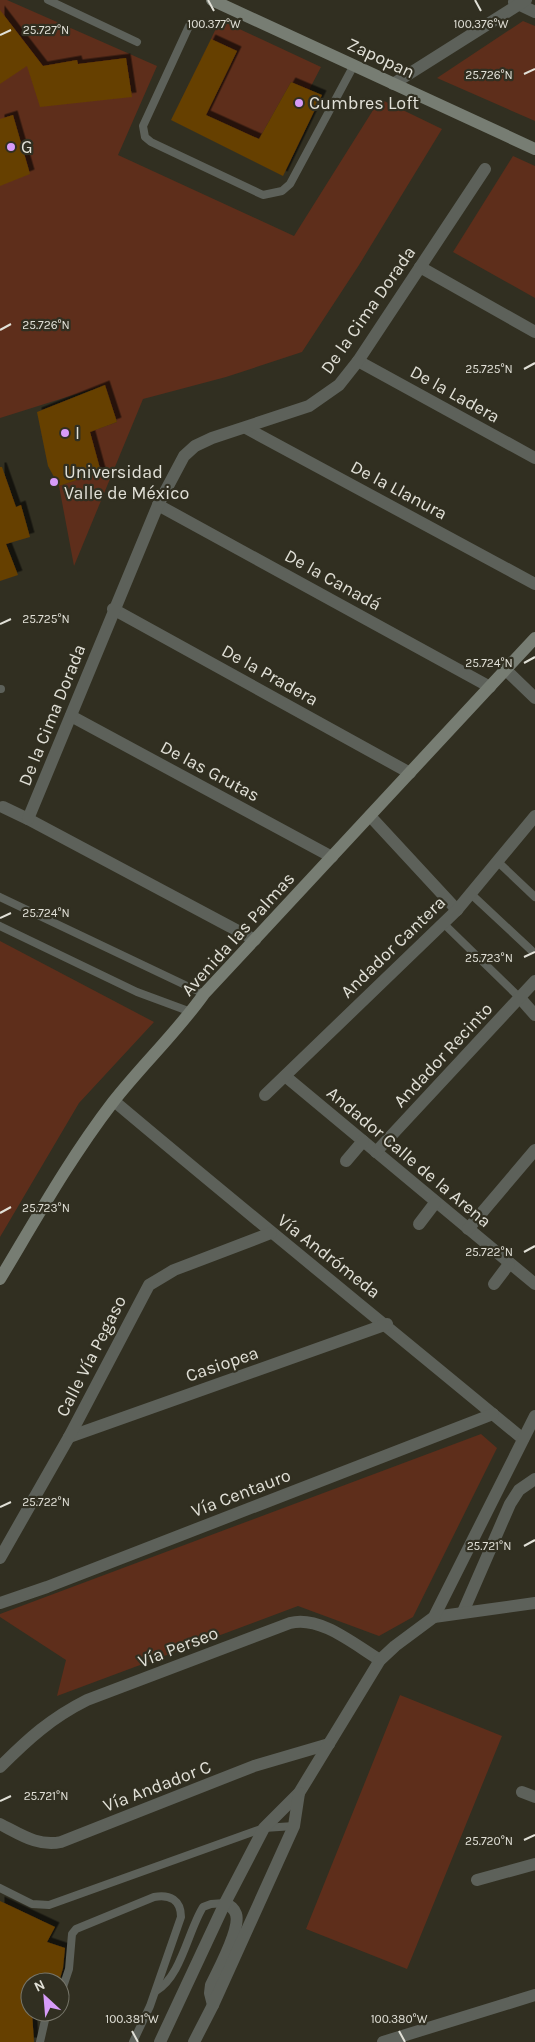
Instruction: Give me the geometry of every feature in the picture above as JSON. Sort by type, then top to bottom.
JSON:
[{"type":"street","name":"Zapopan","points":[[212,0],[535,149]]},
{"type":"street","points":[[393,84],[518,1],[535,12]]},
{"type":"street","name":"De la Cima Dorada","points":[[28,819],[158,505],[184,456],[194,446],[212,438],[309,406],[339,385],[358,361],[485,169]]},
{"type":"street","points":[[420,267],[535,332]]},
{"type":"street","name":"De la Ladera","points":[[358,361],[535,458]]},
{"type":"street","name":"De la Llanura","points":[[246,428],[535,584]]},
{"type":"street","name":"De la Canadá","points":[[158,505],[490,687]]},
{"type":"street","name":"De la Pradera","points":[[114,609],[410,773]]},
{"type":"street","name":"Avenida las Palmas","points":[[0,1279],[72,1158],[114,1101],[191,1012],[204,994],[535,638]]},
{"type":"street","points":[[506,670],[535,698]]},
{"type":"street","name":"De las Grutas","points":[[71,716],[332,857]]},
{"type":"street","points":[[3,808],[28,819],[255,940]]},
{"type":"street","points":[[370,816],[457,910]]},
{"type":"street","name":"Andador Cantera","points":[[265,1095],[457,910],[535,816]]},
{"type":"street","name":"Andador Recinto","points":[[376,1152],[535,981]]},
{"type":"street","points":[[520,998],[535,1015]]},
{"type":"street","name":"Andador Calle de la Arena","points":[[285,1076],[435,1203],[535,1284]]},
{"type":"street","name":"Vía Andrómeda","points":[[114,1101],[271,1233],[387,1324],[523,1438]]},
{"type":"street","points":[[346,1161],[363,1141]]},
{"type":"street","points":[[468,1230],[535,1150]]},
{"type":"street","points":[[419,1224],[435,1203]]},
{"type":"street","name":"Calle Vía Pegaso","points":[[0,1558],[69,1437],[149,1285],[174,1270],[271,1233]]},
{"type":"street","points":[[494,1284],[509,1264]]},
{"type":"street","name":"Casiopea","points":[[69,1437],[387,1324]]},
{"type":"street","name":"Vía Centauro","points":[[0,1602],[63,1581],[493,1414]]},
{"type":"street","points":[[434,1617],[535,1416]]},
{"type":"street","points":[[463,1612],[510,1504],[519,1490],[535,1479]]},
{"type":"street","points":[[160,2042],[264,1828],[299,1793],[380,1660],[395,1646],[434,1617],[535,1603]]},
{"type":"street","name":"Vía Perseo","points":[[0,1767],[36,1732],[58,1714],[87,1700],[290,1623],[306,1620],[319,1624],[380,1660]]},
{"type":"street","name":"Vía Andador C","points":[[0,1824],[38,1843],[54,1844],[254,1766],[329,1744]]},
{"type":"street","points":[[522,1792],[535,1797]]},
{"type":"street","points":[[194,2042],[213,2005],[294,1826],[299,1793]]},
{"type":"street","points":[[477,1880],[535,1864]]},
{"type":"street","points":[[213,2005],[210,1993],[211,1985],[234,1932],[237,1919],[234,1910],[226,1903]]},
{"type":"street","points":[[383,2042],[535,1995]]},
{"type":"lane","points":[[48,0],[137,42]]},
{"type":"lane","points":[[190,24],[143,126],[143,132],[151,142],[264,195],[282,191],[290,184],[354,65]]},
{"type":"lane","points":[[497,861],[535,897]]},
{"type":"lane","points":[[470,894],[531,950]]},
{"type":"lane","points":[[0,897],[204,994]]},
{"type":"lane","points":[[443,923],[520,998]]},
{"type":"lane","points":[[0,926],[138,992],[191,1012]]},
{"type":"lane","points":[[0,1888],[32,1904],[49,1905],[264,1828],[294,1826]]},
{"type":"lane","points":[[68,1972],[70,1945],[74,1931],[154,1897],[166,1896],[178,1903],[181,1917],[160,1973],[156,1991],[133,2042]]},
{"type":"lane","points":[[156,1991],[162,1988],[172,1974],[203,1907],[211,1904],[226,1903]]},
{"type":"lane","points":[[40,2042],[44,2022]]},
{"type":"shaded area","name":"Universidad Valle de México","points":[[0,0],[7,0],[157,66],[118,155],[294,236],[380,99],[442,129],[359,265],[302,352],[226,377],[143,399],[74,566],[59,486],[101,472],[94,447],[56,460],[56,444],[117,422],[105,385],[0,418]]},
{"type":"shaded area","points":[[220,20],[321,67],[309,90],[291,82],[259,139],[206,115],[211,39]]},
{"type":"shaded area","points":[[523,21],[535,26],[535,121],[437,78]]},
{"type":"shaded area","points":[[513,156],[535,166],[535,298],[453,252]]},
{"type":"shaded area","points":[[0,941],[154,1022],[79,1103],[0,1237]]},
{"type":"shaded area","points":[[481,1434],[497,1448],[413,1617],[379,1636],[298,1606],[57,1696],[66,1660],[0,1617],[0,1614]]},
{"type":"shaded area","points":[[400,1695],[502,1736],[407,1969],[306,1929]]},
{"type":"building","points":[[0,10],[43,66],[77,60],[78,64],[126,58],[132,97],[40,107],[27,66],[0,84]]},
{"type":"building","name":"Cumbres Loft","points":[[211,39],[237,51],[206,115],[259,139],[291,82],[322,95],[283,176],[171,120]]},
{"type":"building","name":"G","points":[[13,115],[30,174],[0,186],[0,119]]},
{"type":"building","name":"I","points":[[105,385],[117,422],[90,432],[101,472],[59,486],[48,466],[37,412]]},
{"type":"building","points":[[0,467],[2,467],[16,507],[21,505],[30,537],[6,544],[18,575],[0,581]]},
{"type":"building","points":[[0,1901],[55,1927],[47,1942],[65,1948],[62,1972],[20,1972],[20,2022],[33,2022],[34,2042],[0,2042]]},
{"type":"place","name":"Cumbres Loft","points":[[299,103]]},
{"type":"place","name":"G","points":[[11,147]]},
{"type":"place","name":"I","points":[[65,433]]},
{"type":"place","name":"Universidad Valle de México","points":[[54,482]]}]
